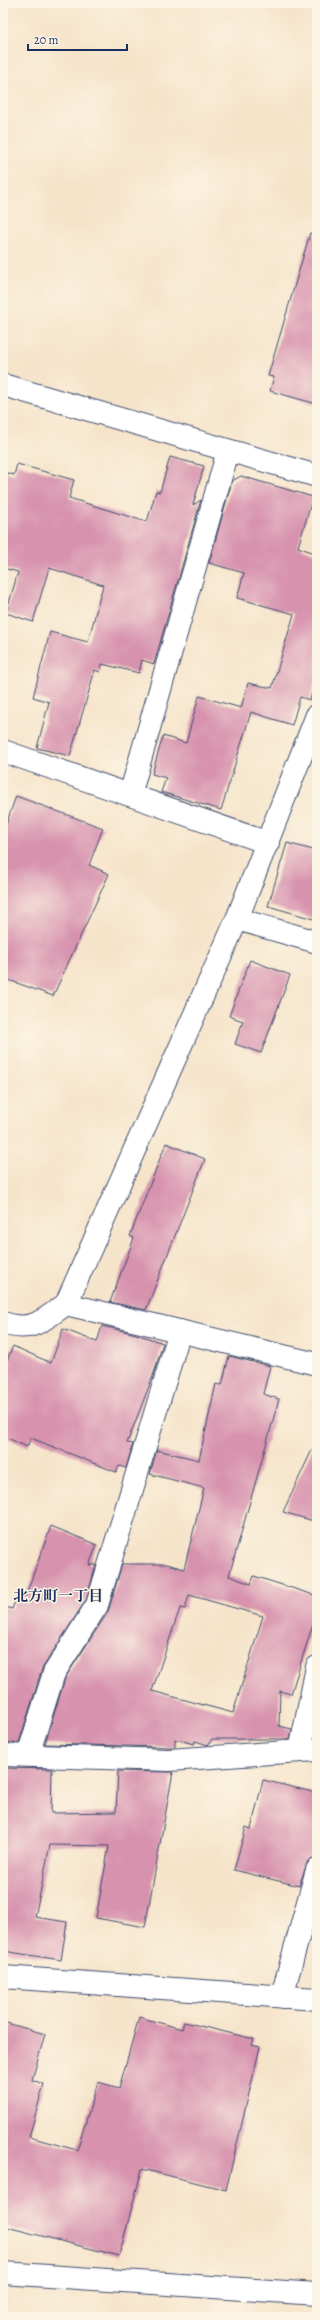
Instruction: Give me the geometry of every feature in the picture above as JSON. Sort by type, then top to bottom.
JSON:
[{"type":"street","points":[[3,385],[317,476]]},
{"type":"street","points":[[130,795],[228,450]]},
{"type":"street","points":[[3,1323],[17,1328],[32,1326],[66,1304],[237,919],[317,715]]},
{"type":"street","points":[[3,751],[268,843]]},
{"type":"street","points":[[237,919],[317,942]]},
{"type":"street","points":[[66,1304],[317,1364]]},
{"type":"street","points":[[28,1755],[54,1673],[97,1605],[180,1331]]},
{"type":"street","points":[[3,1756],[28,1755],[169,1760],[308,1751],[317,1667]]},
{"type":"street","points":[[284,1997],[286,1981],[317,1870]]},
{"type":"street","points":[[3,1977],[317,1999]]},
{"type":"street","points":[[3,2272],[317,2294]]},
{"type":"building","points":[[310,233],[317,234],[317,404],[270,391],[274,377],[268,376]]},
{"type":"building","points":[[170,457],[204,466],[193,505],[201,500],[154,664],[142,660],[139,673],[102,664],[100,672],[95,670],[70,756],[37,748],[49,702],[33,697],[50,632],[88,642],[103,585],[49,568],[33,622],[6,613],[18,572],[3,568],[3,472],[14,475],[17,464],[74,480],[69,498],[147,522],[156,491],[160,492]]},
{"type":"building","points":[[241,476],[313,497],[298,547],[317,554],[317,674],[310,700],[300,697],[292,725],[251,712],[221,810],[161,792],[166,778],[152,774],[163,736],[186,743],[199,696],[241,708],[248,683],[272,688],[294,614],[237,598],[244,573],[209,563],[232,481]]},
{"type":"building","points":[[16,796],[103,828],[89,865],[109,874],[53,996],[3,978],[3,833]]},
{"type":"building","points":[[287,843],[317,851],[317,920],[268,906]]},
{"type":"building","points":[[250,960],[290,975],[261,1053],[235,1044],[243,1021],[229,1016]]},
{"type":"building","points":[[166,1143],[205,1159],[146,1310],[110,1302],[134,1238],[130,1236]]},
{"type":"building","points":[[102,1326],[136,1334],[163,1343],[153,1376],[127,1443],[133,1444],[126,1468],[119,1466],[116,1472],[31,1438],[27,1447],[3,1436],[3,1369],[13,1346],[51,1363],[63,1329],[97,1342]]},
{"type":"building","points":[[229,1356],[270,1366],[263,1394],[279,1399],[229,1576],[251,1584],[254,1576],[317,1596],[317,1611],[291,1694],[280,1691],[279,1726],[292,1729],[290,1739],[212,1739],[208,1745],[195,1741],[194,1744],[175,1739],[175,1747],[45,1744],[65,1678],[108,1612],[122,1564],[167,1564],[184,1569],[204,1488],[150,1474],[157,1450],[199,1460],[216,1384],[222,1385]],"holes":[[[189,1595],[263,1616],[233,1713],[152,1691],[180,1608],[185,1609]]]},
{"type":"building","points":[[317,1439],[317,1522],[283,1512]]},
{"type":"building","points":[[51,1526],[97,1545],[89,1565],[96,1565],[86,1600],[42,1669],[19,1743],[3,1743],[3,1606],[12,1609],[18,1594],[25,1597]]},
{"type":"building","points":[[3,1768],[52,1769],[51,1813],[116,1812],[118,1771],[173,1772],[145,1927],[96,1918],[109,1846],[50,1845],[35,1917],[67,1922],[61,1960],[3,1951]]},
{"type":"building","points":[[263,1780],[317,1793],[317,1858],[308,1861],[299,1886],[234,1870],[246,1827],[251,1829]]},
{"type":"building","points":[[139,2017],[182,2029],[184,2022],[254,2039],[252,2045],[260,2047],[226,2190],[142,2169],[119,2256],[3,2226],[3,2022],[45,2034],[32,2080],[44,2084],[29,2137],[77,2150],[98,2082],[119,2088]]},
{"type":"district","name":"北方町一丁目","points":[[58,1596]]}]
